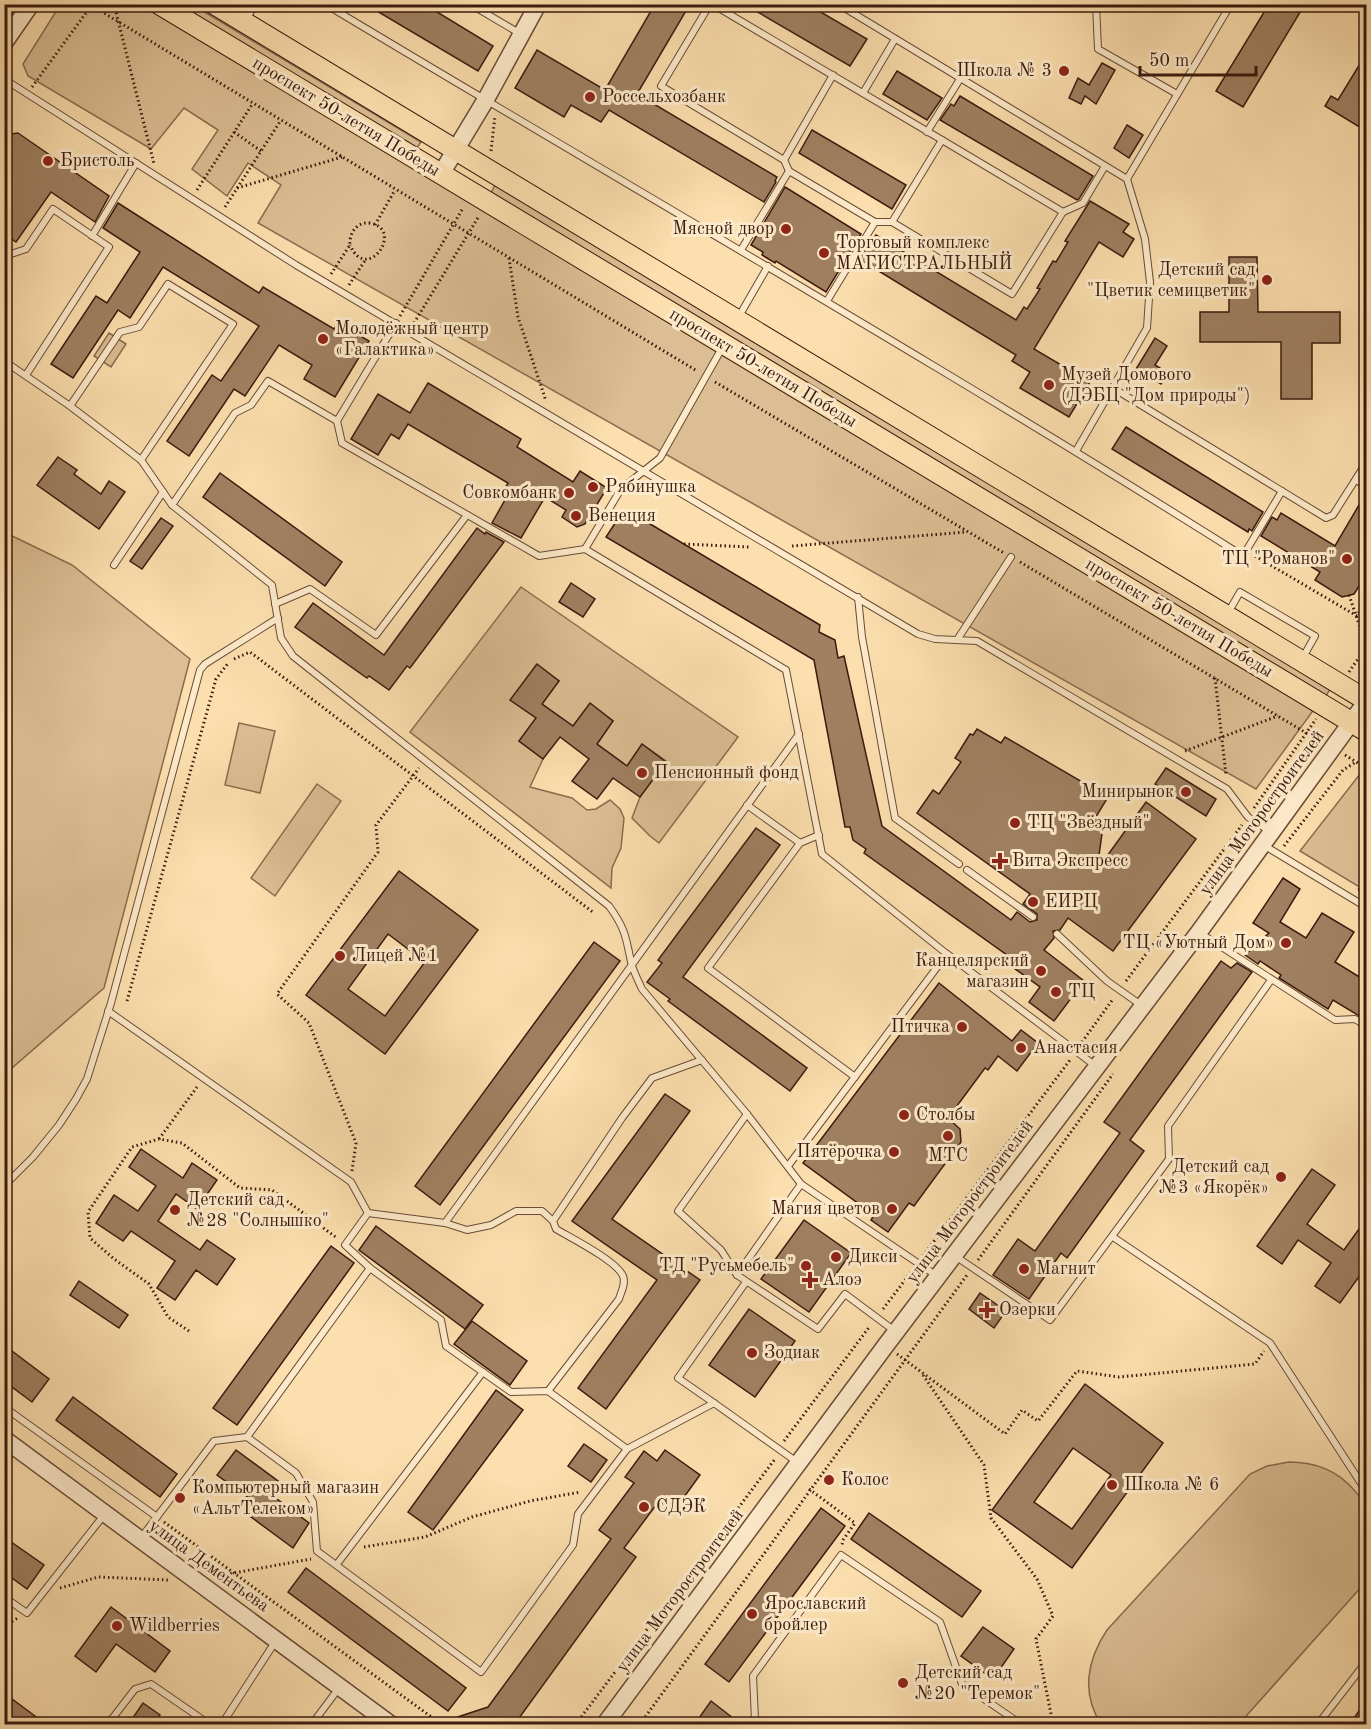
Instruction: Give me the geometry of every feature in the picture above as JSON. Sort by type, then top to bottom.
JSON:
[{"type":"main road","name":"проспект 50-летия Победы","points":[[159,4],[1359,726]]},
{"type":"main road","name":"проспект 50-летия Победы","points":[[214,4],[1366,701]]},
{"type":"street","points":[[4,43],[32,4]]},
{"type":"street","points":[[441,174],[485,101],[538,4]]},
{"type":"street","name":"улица Моторостроителей","points":[[605,1725],[938,1277],[1199,932],[1266,838],[1334,748],[1359,726],[1366,701]]},
{"type":"street","name":"улица Дементьева","points":[[4,1439],[390,1725]]},
{"type":"lane","points":[[244,23],[255,4]]},
{"type":"lane","points":[[325,4],[485,101],[827,301],[1076,451],[1243,556],[1282,491]]},
{"type":"lane","points":[[470,4],[521,35]]},
{"type":"lane","points":[[1063,212],[711,4],[661,86],[784,160],[789,171],[874,222],[892,222],[1012,294],[1063,212],[1083,203],[1105,166]]},
{"type":"lane","points":[[838,4],[1127,179],[1144,239],[1150,282],[1147,328],[1076,451]]},
{"type":"lane","points":[[1096,4],[1098,50],[1177,94]]},
{"type":"lane","points":[[1127,179],[1231,4]]},
{"type":"lane","points":[[863,93],[895,39]]},
{"type":"lane","points":[[784,160],[833,75]]},
{"type":"lane","points":[[4,79],[344,293],[918,634],[935,639],[977,641],[1227,789],[1266,838],[1366,907]]},
{"type":"lane","points":[[927,132],[960,79]]},
{"type":"lane","points":[[892,222],[942,141]]},
{"type":"lane","points":[[92,236],[136,164]]},
{"type":"lane","points":[[741,250],[789,171]]},
{"type":"lane","points":[[4,259],[8,255],[26,249],[52,210],[109,247],[26,375]]},
{"type":"lane","points":[[827,301],[874,222]]},
{"type":"lane","points":[[736,321],[768,266]]},
{"type":"lane","points":[[70,406],[120,332],[139,327],[168,284],[233,324],[141,460]]},
{"type":"lane","points":[[396,323],[337,421],[342,443],[538,556],[585,549],[786,670],[822,854],[947,954],[1097,1067]]},
{"type":"lane","points":[[585,549],[621,489],[660,458],[724,344]]},
{"type":"lane","points":[[4,361],[70,406],[141,460],[172,505],[272,585],[281,638],[293,656],[609,906],[628,939],[632,964],[642,989],[747,1114],[801,1184],[938,1277]]},
{"type":"lane","points":[[172,505],[235,413],[251,405],[268,381],[337,421]]},
{"type":"lane","points":[[1113,388],[1326,518],[1330,518],[1366,463]]},
{"type":"lane","points":[[1356,480],[1366,486]]},
{"type":"lane","points":[[114,565],[163,492]]},
{"type":"lane","points":[[275,604],[310,589],[376,635],[467,515]]},
{"type":"lane","points":[[957,640],[1011,557]]},
{"type":"lane","points":[[1226,617],[1240,592],[1315,636],[1300,662]]},
{"type":"lane","points":[[858,597],[862,636],[895,819],[959,864]]},
{"type":"lane","points":[[4,1186],[33,1157],[76,1100],[97,1051],[200,670],[205,664],[278,618]]},
{"type":"lane","points":[[445,1223],[798,734]]},
{"type":"lane","points":[[747,805],[800,843]]},
{"type":"lane","points":[[819,834],[800,843],[708,968],[855,1077]]},
{"type":"lane","points":[[967,870],[1033,917]]},
{"type":"lane","points":[[1199,932],[1335,1020],[1355,1018],[1366,1026]]},
{"type":"lane","points":[[1057,934],[1107,981],[1143,1006]]},
{"type":"lane","points":[[788,1166],[947,954]]},
{"type":"lane","points":[[955,1256],[1050,1320],[1169,1159],[1168,1126],[1271,980]]},
{"type":"lane","points":[[108,1011],[351,1182],[368,1213]]},
{"type":"lane","points":[[553,1221],[622,1118],[652,1078],[702,1060]]},
{"type":"lane","points":[[747,1114],[678,1211],[721,1250],[736,1275],[818,1329],[844,1294],[897,1332]]},
{"type":"lane","points":[[736,1275],[801,1184]]},
{"type":"lane","points":[[368,1213],[445,1223],[467,1230],[491,1225],[516,1211],[542,1211],[553,1221],[556,1229],[607,1260],[622,1274],[624,1283],[619,1299],[548,1391]]},
{"type":"lane","points":[[368,1213],[345,1245],[370,1268],[441,1320],[446,1346],[511,1392],[548,1391],[627,1449]]},
{"type":"lane","points":[[1113,1237],[1270,1344],[1366,1491]]},
{"type":"lane","points":[[247,1437],[370,1268]]},
{"type":"lane","points":[[746,1282],[678,1378],[799,1464]]},
{"type":"lane","points":[[337,1564],[483,1372]]},
{"type":"lane","points":[[140,1540],[214,1442],[247,1437],[296,1473],[314,1502],[317,1551],[481,1671],[573,1545],[578,1514],[627,1449],[714,1403]]},
{"type":"lane","points":[[4,1407],[157,1517]]},
{"type":"lane","points":[[4,1597],[27,1613],[105,1514]]},
{"type":"lane","points":[[752,1725],[755,1720],[753,1676],[841,1555],[940,1622],[962,1684],[1020,1725]]},
{"type":"lane","points":[[222,1725],[276,1640]]},
{"type":"lane","points":[[1318,1725],[1366,1662]]},
{"type":"lane","points":[[108,1725],[135,1689],[150,1684],[209,1725]]},
{"type":"lane","points":[[312,1725],[340,1687]]},
{"type":"path","points":[[114,4],[158,177]]},
{"type":"path","points":[[27,93],[90,5],[706,376],[1366,768]]},
{"type":"path","points":[[191,198],[253,103]]},
{"type":"path","points":[[220,216],[280,120]]},
{"type":"path","points":[[234,132],[261,151]]},
{"type":"path","points":[[237,188],[342,157]]},
{"type":"path","points":[[375,225],[395,190]]},
{"type":"path","points":[[409,331],[487,201]]},
{"type":"path","points":[[326,282],[350,245],[351,234],[363,224],[375,225],[383,234],[384,246],[377,255],[366,259],[344,293]]},
{"type":"path","points":[[350,245],[356,255],[366,259]]},
{"type":"path","points":[[509,258],[518,317],[551,416]]},
{"type":"path","points":[[684,544],[774,548],[969,532]]},
{"type":"path","points":[[1255,556],[1357,616]]},
{"type":"path","points":[[1349,595],[1360,627],[1366,630],[1366,636]]},
{"type":"path","points":[[1357,616],[1366,599]]},
{"type":"path","points":[[127,1001],[216,680],[229,662],[250,652],[594,913]]},
{"type":"path","points":[[1215,678],[1227,789]]},
{"type":"path","points":[[1172,756],[1278,716]]},
{"type":"path","points":[[1362,765],[1366,758]]},
{"type":"path","points":[[351,1182],[356,1143],[309,1023],[277,994],[378,852],[376,825],[425,761]]},
{"type":"path","points":[[159,1138],[204,1078]]},
{"type":"path","points":[[189,1331],[168,1317],[149,1284],[114,1259],[90,1238],[88,1212],[132,1147],[159,1138],[182,1143],[240,1188],[272,1190],[345,1245]]},
{"type":"path","points":[[639,1725],[972,1268]]},
{"type":"path","points":[[576,1725],[867,1331]]},
{"type":"path","points":[[904,1359],[1005,1434],[1022,1410],[1038,1421],[1077,1371],[1119,1377],[1255,1364],[1270,1344]]},
{"type":"path","points":[[921,1371],[984,1466],[991,1518],[1037,1579],[1053,1616],[1036,1640],[1053,1725]]},
{"type":"path","points":[[348,1551],[424,1537],[472,1517],[530,1501],[597,1489]]},
{"type":"path","points":[[809,1489],[855,1523],[843,1540],[841,1555]]},
{"type":"path","points":[[157,1517],[441,1725]]},
{"type":"path","points":[[52,1594],[61,1588],[98,1577],[196,1581],[326,1557]]},
{"type":"path","points":[[4,1626],[27,1613]]},
{"type":"shaded area","points":[[60,5],[143,5],[1315,708],[1256,789],[258,223],[281,185],[248,163],[227,196],[192,169],[218,130],[184,108],[151,149],[28,76],[23,64]]},
{"type":"shaded area","points":[[179,5],[193,5],[421,142],[417,148]]},
{"type":"shaded area","points":[[495,185],[1330,689],[1326,696],[491,193]]},
{"type":"shaded area","points":[[109,333],[126,344],[111,367],[94,356]]},
{"type":"shaded area","points":[[4,532],[72,565],[190,659],[104,988],[5,1074]]},
{"type":"shaded area","points":[[521,587],[738,737],[659,843],[632,818],[640,797],[666,761],[642,744],[627,766],[597,744],[613,721],[590,704],[573,726],[542,704],[559,681],[536,665],[511,700],[536,718],[519,741],[543,759],[530,787],[572,798],[587,810],[596,809],[610,800],[620,809],[624,818],[621,848],[612,868],[611,888],[410,732]]},
{"type":"shaded area","points":[[239,723],[275,731],[260,793],[225,785]]},
{"type":"shaded area","points":[[1360,774],[1366,778],[1366,891],[1300,851]]},
{"type":"shaded area","points":[[317,784],[341,801],[275,896],[251,878]]},
{"type":"shaded area","points":[[1289,1462],[1317,1466],[1333,1472],[1347,1483],[1363,1501],[1368,1534],[1366,1579],[1363,1585],[1239,1724],[1101,1724],[1091,1700],[1089,1677],[1095,1653],[1107,1630],[1250,1474],[1267,1466]]},
{"type":"building","points":[[365,4],[424,4],[493,46],[478,71]]},
{"type":"building","points":[[655,4],[690,4],[637,94],[777,177],[764,202],[609,110],[601,122],[571,105],[564,117],[515,88],[537,50],[605,90]]},
{"type":"building","points":[[744,4],[807,4],[867,39],[850,66]]},
{"type":"building","points":[[1269,4],[1305,4],[1243,107],[1216,91]]},
{"type":"building","points":[[1366,54],[1366,131],[1325,106],[1331,96],[1338,100]]},
{"type":"building","points":[[1102,63],[1115,70],[1096,104],[1085,96],[1081,104],[1069,98],[1078,78],[1089,85]]},
{"type":"building","points":[[897,71],[942,98],[927,120],[883,94]]},
{"type":"building","points":[[960,96],[1093,176],[1079,199],[1077,200],[940,120]]},
{"type":"building","points":[[1127,125],[1143,135],[1129,158],[1114,148]]},
{"type":"building","points":[[812,130],[906,185],[892,209],[799,153]]},
{"type":"building","points":[[18,133],[109,196],[95,222],[51,192],[16,242],[4,234],[4,135]]},
{"type":"building","points":[[785,187],[861,234],[826,292],[776,261],[775,263],[762,255],[763,252],[751,245]]},
{"type":"building","points":[[1090,201],[1129,224],[1123,232],[1134,239],[1123,257],[1099,242],[1034,349],[1090,382],[1069,417],[1020,388],[1030,372],[1012,361],[1016,355],[859,259],[876,235],[1016,320],[1024,307],[1027,309],[1040,289],[1037,288],[1053,261],[1056,262],[1068,242],[1065,241]]},
{"type":"building","points":[[118,203],[259,293],[263,287],[334,329],[338,323],[369,341],[335,397],[304,379],[312,365],[279,345],[245,396],[234,389],[189,456],[167,441],[212,375],[221,381],[259,326],[163,267],[130,318],[118,310],[73,378],[51,364],[96,296],[107,303],[140,252],[103,228]]},
{"type":"building","points":[[1229,257],[1257,257],[1258,312],[1340,312],[1340,343],[1312,343],[1312,399],[1281,399],[1281,342],[1200,342],[1200,312],[1229,312]]},
{"type":"building","points":[[1155,338],[1167,346],[1155,365],[1168,373],[1161,384],[1136,369]]},
{"type":"building","points":[[428,383],[521,439],[517,447],[573,482],[580,471],[607,488],[585,524],[577,527],[562,517],[566,510],[545,497],[521,538],[492,523],[506,498],[501,495],[508,483],[408,424],[399,439],[391,434],[378,455],[351,439],[378,394],[410,413]]},
{"type":"building","points":[[1126,427],[1263,512],[1252,531],[1249,529],[1248,532],[1112,449]]},
{"type":"building","points":[[58,457],[77,470],[74,474],[101,494],[109,481],[125,492],[99,529],[37,485]]},
{"type":"building","points":[[220,473],[342,562],[325,586],[203,497]]},
{"type":"building","points":[[1366,493],[1366,575],[1354,594],[1342,597],[1315,580],[1320,572],[1261,536],[1272,517],[1277,520],[1281,513],[1335,546]]},
{"type":"building","points":[[630,512],[820,625],[819,632],[835,640],[838,658],[844,656],[882,826],[1011,920],[1017,912],[1030,922],[1037,920],[1037,914],[1023,904],[1030,894],[917,813],[933,790],[939,794],[961,762],[955,758],[970,734],[973,735],[977,729],[1001,743],[1005,737],[1108,797],[1094,820],[1103,826],[1097,870],[1146,802],[1196,839],[1113,951],[1068,918],[1060,930],[1053,931],[1054,938],[1044,950],[1084,981],[1054,1021],[1029,1002],[1040,987],[1007,963],[1011,958],[864,853],[866,849],[853,840],[850,827],[845,827],[814,660],[606,537],[621,514],[626,517]]},
{"type":"building","points":[[161,518],[173,526],[142,569],[130,561]]},
{"type":"building","points":[[477,528],[504,542],[410,668],[407,666],[389,690],[369,676],[367,678],[295,627],[313,603],[384,655]]},
{"type":"building","points":[[571,583],[595,599],[583,617],[559,602]]},
{"type":"building","points":[[537,664],[559,681],[542,704],[573,726],[590,703],[613,721],[597,744],[627,766],[642,744],[666,762],[640,797],[613,778],[597,799],[572,781],[589,759],[560,737],[543,759],[519,741],[536,718],[510,700]]},
{"type":"building","name":"Минирынок","points":[[1166,768],[1216,799],[1206,816],[1155,784]]},
{"type":"building","points":[[756,828],[780,845],[683,977],[807,1068],[790,1091],[668,1001],[670,999],[647,982],[662,963],[658,960]]},
{"type":"building","points":[[399,871],[478,930],[385,1054],[306,995]],"holes":[[[388,934],[425,962],[385,1016],[348,989]]]},
{"type":"building","points":[[1283,878],[1300,889],[1280,922],[1306,938],[1322,913],[1354,932],[1335,962],[1366,981],[1366,1020],[1333,1000],[1328,1009],[1279,978],[1281,975],[1260,961],[1258,964],[1245,955],[1269,933],[1253,923]]},
{"type":"building","points":[[594,942],[620,961],[440,1205],[415,1186]]},
{"type":"building","points":[[1221,961],[1231,968],[1237,963],[1252,972],[1130,1140],[1144,1151],[1067,1258],[1061,1253],[1029,1299],[993,1275],[1018,1239],[1035,1251],[1120,1133],[1104,1122]]},
{"type":"building","points":[[939,983],[1012,1041],[1021,1030],[1038,1043],[1017,1071],[998,1056],[988,1070],[985,1068],[948,1118],[960,1129],[961,1142],[914,1206],[909,1203],[888,1232],[871,1220],[874,1215],[803,1163]]},
{"type":"building","points":[[665,1094],[690,1111],[612,1219],[700,1280],[606,1409],[578,1388],[657,1280],[572,1221]]},
{"type":"building","points":[[141,1149],[183,1178],[192,1163],[217,1180],[197,1209],[176,1194],[158,1221],[200,1250],[207,1240],[235,1259],[217,1285],[196,1270],[175,1300],[157,1288],[175,1261],[131,1231],[123,1241],[96,1223],[114,1195],[138,1211],[156,1186],[129,1167]]},
{"type":"building","points":[[1312,1169],[1335,1185],[1307,1224],[1344,1250],[1366,1219],[1366,1267],[1340,1303],[1315,1286],[1331,1263],[1298,1240],[1282,1264],[1257,1246]]},
{"type":"building","name":"ТД \"Русьмебель\"","points":[[804,1220],[851,1253],[809,1312],[761,1279]]},
{"type":"building","points":[[376,1226],[483,1305],[465,1329],[359,1250]]},
{"type":"building","points":[[331,1246],[354,1263],[237,1425],[213,1408]]},
{"type":"building","points":[[79,1281],[128,1315],[119,1328],[70,1295]]},
{"type":"building","name":"Озерки","points":[[980,1293],[1006,1311],[994,1328],[969,1309]]},
{"type":"building","name":"Зодиак","points":[[749,1309],[795,1341],[755,1397],[709,1365]]},
{"type":"building","points":[[472,1321],[527,1361],[510,1385],[454,1344]]},
{"type":"building","points":[[4,1345],[49,1379],[32,1402],[4,1381]]},
{"type":"building","points":[[1085,1384],[1163,1443],[1072,1568],[992,1510]],"holes":[[[1073,1448],[1111,1475],[1072,1529],[1034,1502]]]},
{"type":"building","points":[[496,1390],[523,1410],[433,1530],[408,1512]]},
{"type":"building","points":[[73,1397],[177,1474],[160,1497],[56,1420]]},
{"type":"building","points":[[584,1444],[607,1460],[591,1482],[568,1466]]},
{"type":"building","points":[[236,1450],[278,1481],[269,1493],[309,1523],[293,1548],[251,1517],[259,1505],[217,1475]]},
{"type":"building","points":[[665,1450],[700,1475],[674,1511],[659,1501],[624,1548],[636,1557],[514,1725],[442,1725],[442,1722],[488,1707],[611,1539],[599,1530],[634,1483],[625,1477],[644,1451],[657,1461]]},
{"type":"building","points":[[821,1508],[845,1526],[729,1682],[705,1664]]},
{"type":"building","points":[[869,1513],[981,1591],[962,1617],[851,1539]]},
{"type":"building","points":[[4,1537],[44,1565],[27,1589],[4,1572]]},
{"type":"building","points":[[306,1568],[466,1688],[448,1711],[288,1592]]},
{"type":"building","name":"Wildberries","points":[[111,1607],[170,1651],[155,1672],[116,1644],[96,1672],[75,1656]]},
{"type":"building","points":[[983,1627],[1014,1649],[993,1679],[961,1656]]},
{"type":"building","points":[[4,1693],[47,1725],[4,1725]]},
{"type":"building","points":[[711,1701],[742,1725],[694,1725]]},
{"type":"building","points":[[1366,1701],[1366,1725],[1349,1725]]},
{"type":"building","points":[[143,1703],[160,1715],[153,1725],[128,1725]]},
{"type":"place","name":"Школа № 3","points":[[1064,71]]},
{"type":"place","name":"Россельхозбанк","points":[[590,97]]},
{"type":"place","name":"Бристоль","points":[[48,161]]},
{"type":"place","name":"Мясной двор","points":[[786,229]]},
{"type":"place","name":"Торговый комплекс МАГИСТРАЛЬНЫЙ","points":[[824,253]]},
{"type":"place","name":"Детский сад \"Цветик семицветик\"","points":[[1267,280]]},
{"type":"place","name":"Молодёжный центр «Галактика»","points":[[323,339]]},
{"type":"place","name":"Музей Домового (ДЭБЦ \"Дом природы\")","points":[[1049,385]]},
{"type":"place","name":"Рябинушка","points":[[593,487]]},
{"type":"place","name":"Совкомбанк","points":[[569,493]]},
{"type":"place","name":"Венеция","points":[[576,516]]},
{"type":"place","name":"ТЦ \"Романов\"","points":[[1347,559]]},
{"type":"place","name":"Пенсионный фонд","points":[[642,773]]},
{"type":"place","name":"Минирынок","points":[[1186,792]]},
{"type":"place","name":"ТЦ \"Звёздный\"","points":[[1015,823]]},
{"type":"place","name":"Вита Экспресс","points":[[1000,861]]},
{"type":"place","name":"ЕИРЦ","points":[[1033,902]]},
{"type":"place","name":"ТЦ «Уютный Дом»","points":[[1286,943]]},
{"type":"place","name":"Лицей №1","points":[[340,956]]},
{"type":"place","name":"Канцелярский магазин","points":[[1041,971]]},
{"type":"place","name":"ТЦ","points":[[1056,992]]},
{"type":"place","name":"Птичка","points":[[962,1027]]},
{"type":"place","name":"Анастасия","points":[[1021,1048]]},
{"type":"place","name":"Столбы","points":[[904,1115]]},
{"type":"place","name":"МТС","points":[[948,1136]]},
{"type":"place","name":"Пятёрочка","points":[[894,1152]]},
{"type":"place","name":"Детский сад №3 «Якорёк»","points":[[1281,1177]]},
{"type":"place","name":"Магия цветов","points":[[892,1209]]},
{"type":"place","name":"Детский сад №28 \"Солнышко\"","points":[[175,1210]]},
{"type":"place","name":"Дикси","points":[[836,1257]]},
{"type":"place","name":"ТД \"Русьмебель\"","points":[[806,1266]]},
{"type":"place","name":"Магнит","points":[[1024,1269]]},
{"type":"place","name":"Алоэ","points":[[810,1280]]},
{"type":"place","name":"Озерки","points":[[987,1310]]},
{"type":"place","name":"Зодиак","points":[[752,1353]]},
{"type":"place","name":"Колос","points":[[829,1480]]},
{"type":"place","name":"Школа № 6","points":[[1112,1485]]},
{"type":"place","name":"Компьютерный магазин «АльтТелеком»","points":[[180,1498]]},
{"type":"place","name":"СДЭК","points":[[644,1507]]},
{"type":"place","name":"Ярославский бройлер","points":[[752,1614]]},
{"type":"place","name":"Wildberries","points":[[117,1626]]},
{"type":"place","name":"Детский сад №20 \"Теремок\"","points":[[903,1683]]}]
